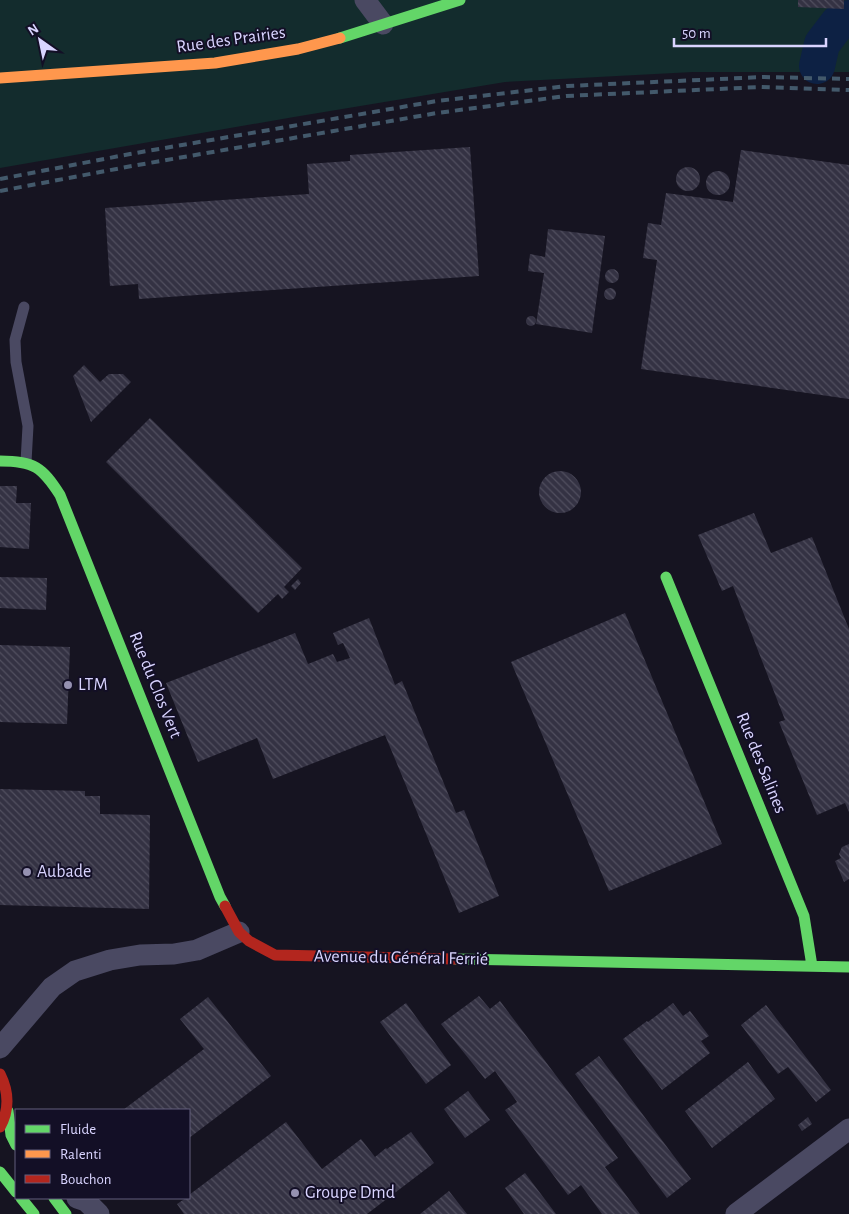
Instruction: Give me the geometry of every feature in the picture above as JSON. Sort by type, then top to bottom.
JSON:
[{"type":"street","points":[[366,0],[383,24]]},
{"type":"street","name":"Rue des Prairies","points":[[0,78],[205,64],[255,57],[298,49],[352,35],[460,0]]},
{"type":"street","points":[[0,461],[26,462]]},
{"type":"street","name":"Rue du Clos Vert","points":[[26,462],[38,467],[46,474],[60,495],[220,897],[239,932]]},
{"type":"street","name":"Rue des Salines","points":[[666,577],[804,916],[812,966]]},
{"type":"street","points":[[0,1048],[52,987],[74,971],[110,960],[132,956],[174,954],[197,950],[239,932]]},
{"type":"street","name":"Avenue du Général Ferrié","points":[[239,932],[249,941],[275,955],[292,956],[849,967]]},
{"type":"street","points":[[0,1074],[6,1084],[11,1135],[15,1143]]},
{"type":"street","points":[[0,1127],[8,1110]]},
{"type":"street","points":[[736,1214],[849,1129]]},
{"type":"street","points":[[0,1172],[15,1191]]},
{"type":"street","points":[[22,1199],[34,1214]]},
{"type":"street","points":[[55,1199],[66,1214]]},
{"type":"street","points":[[80,1199],[86,1201],[99,1214]]},
{"type":"lane","points":[[24,307],[15,340],[16,362],[28,426],[26,462]]},
{"type":"green space","points":[[0,0],[849,0],[849,72],[693,72],[505,82],[0,168]]},
{"type":"building","points":[[798,0],[844,0],[844,9],[798,7]]},
{"type":"building","points":[[470,147],[479,276],[139,299],[138,284],[110,286],[105,208],[309,194],[307,164],[350,161],[350,155]]},
{"type":"building","points":[[741,150],[849,165],[849,399],[641,369],[657,260],[643,258],[648,223],[661,225],[666,193],[733,202]]},
{"type":"building","points":[[688,167],[697,170],[700,179],[697,188],[688,191],[679,188],[676,179],[679,170]]},
{"type":"building","points":[[718,171],[727,174],[730,183],[727,192],[718,195],[709,192],[706,183],[709,174]]},
{"type":"building","points":[[548,229],[605,236],[592,333],[536,324],[544,273],[528,271],[530,254],[545,257]]},
{"type":"building","points":[[612,269],[617,271],[619,276],[617,281],[612,283],[607,281],[605,276],[607,271]]},
{"type":"building","points":[[612,288],[615,289],[615,299],[608,300],[605,299],[604,292],[605,289]]},
{"type":"building","points":[[531,316],[536,321],[531,326],[526,321]]},
{"type":"building","points":[[84,365],[100,382],[109,374],[123,374],[131,382],[91,422],[73,376]]},
{"type":"building","points":[[150,418],[302,568],[284,587],[289,592],[282,599],[278,594],[258,613],[106,462]]},
{"type":"building","points":[[564,471],[572,474],[578,480],[581,492],[578,504],[572,510],[556,513],[548,510],[542,504],[539,488],[542,480],[548,474]]},
{"type":"building","points":[[0,486],[17,486],[16,503],[31,503],[29,549],[0,547]]},
{"type":"building","points":[[754,513],[771,553],[812,537],[849,629],[849,812],[845,803],[817,815],[779,722],[785,720],[733,586],[722,591],[698,535]]},
{"type":"building","points":[[0,577],[47,578],[46,610],[0,608]]},
{"type":"building","points":[[298,579],[301,583],[295,590],[291,586]]},
{"type":"building","points":[[625,613],[722,844],[609,891],[511,662]]},
{"type":"building","points":[[369,618],[395,685],[402,681],[456,813],[464,810],[499,896],[459,913],[385,735],[273,779],[257,738],[198,762],[166,683],[295,633],[308,664],[333,654],[337,662],[350,658],[343,643],[338,645],[333,633]]},
{"type":"building","points":[[0,645],[70,647],[67,724],[0,722]]},
{"type":"building","points":[[0,789],[85,791],[85,796],[100,796],[100,814],[150,815],[149,909],[0,905]]},
{"type":"building","points":[[849,844],[849,879],[844,882],[835,861],[841,858],[839,854],[842,847]]},
{"type":"building","points":[[479,996],[490,1009],[500,1001],[618,1158],[605,1167],[640,1214],[602,1214],[581,1185],[568,1195],[505,1110],[517,1102],[495,1071],[485,1079],[441,1024]]},
{"type":"building","points":[[208,997],[271,1076],[190,1137],[190,1109],[124,1109],[204,1049],[180,1019]]},
{"type":"building","points":[[406,1003],[451,1065],[426,1084],[380,1022]]},
{"type":"building","points":[[673,1003],[683,1016],[690,1011],[709,1036],[701,1041],[710,1053],[662,1090],[623,1039]]},
{"type":"building","points":[[766,1005],[831,1090],[816,1102],[788,1067],[778,1074],[741,1025]]},
{"type":"building","points":[[599,1056],[691,1179],[667,1198],[575,1074]]},
{"type":"building","points":[[748,1062],[775,1099],[712,1148],[685,1111]]},
{"type":"building","points":[[468,1091],[490,1120],[465,1138],[444,1109]]},
{"type":"building","points":[[808,1117],[812,1124],[802,1131],[798,1125]]},
{"type":"building","points":[[286,1122],[322,1169],[361,1139],[375,1157],[411,1132],[434,1163],[367,1214],[184,1214],[177,1204],[184,1199],[190,1199],[190,1194]]},
{"type":"building","points":[[525,1173],[556,1214],[524,1214],[505,1188]]},
{"type":"building","points":[[449,1191],[467,1214],[420,1214]]},
{"type":"waterway","points":[[817,66],[822,44],[838,23],[849,18]]},
{"type":"railway","points":[[0,179],[130,154],[437,101],[567,86],[764,77],[849,79]]},
{"type":"railway","points":[[0,191],[437,113],[566,96],[761,87],[849,90]]},
{"type":"traffic: fast","points":[[340,38],[460,0]]},
{"type":"traffic: fast","points":[[0,461],[29,464],[42,472],[60,495],[225,906]]},
{"type":"traffic: fast","points":[[666,577],[804,916],[812,966]]},
{"type":"traffic: fast","points":[[455,959],[849,967]]},
{"type":"traffic: fast","points":[[8,1111],[11,1135],[15,1143]]},
{"type":"traffic: fast","points":[[0,1172],[15,1191]]},
{"type":"traffic: fast","points":[[22,1199],[34,1214]]},
{"type":"traffic: fast","points":[[55,1199],[66,1214]]},
{"type":"traffic: slow","points":[[0,78],[215,63],[298,49],[340,38]]},
{"type":"traffic: jam","points":[[225,906],[239,932],[249,941],[275,955],[455,959]]},
{"type":"traffic: jam","points":[[0,1074],[7,1094],[7,1107],[0,1127]]},
{"type":"place","name":"LTM","points":[[68,685]]},
{"type":"place","name":"Aubade","points":[[27,872]]},
{"type":"place","name":"Groupe Dmd","points":[[295,1193]]}]
